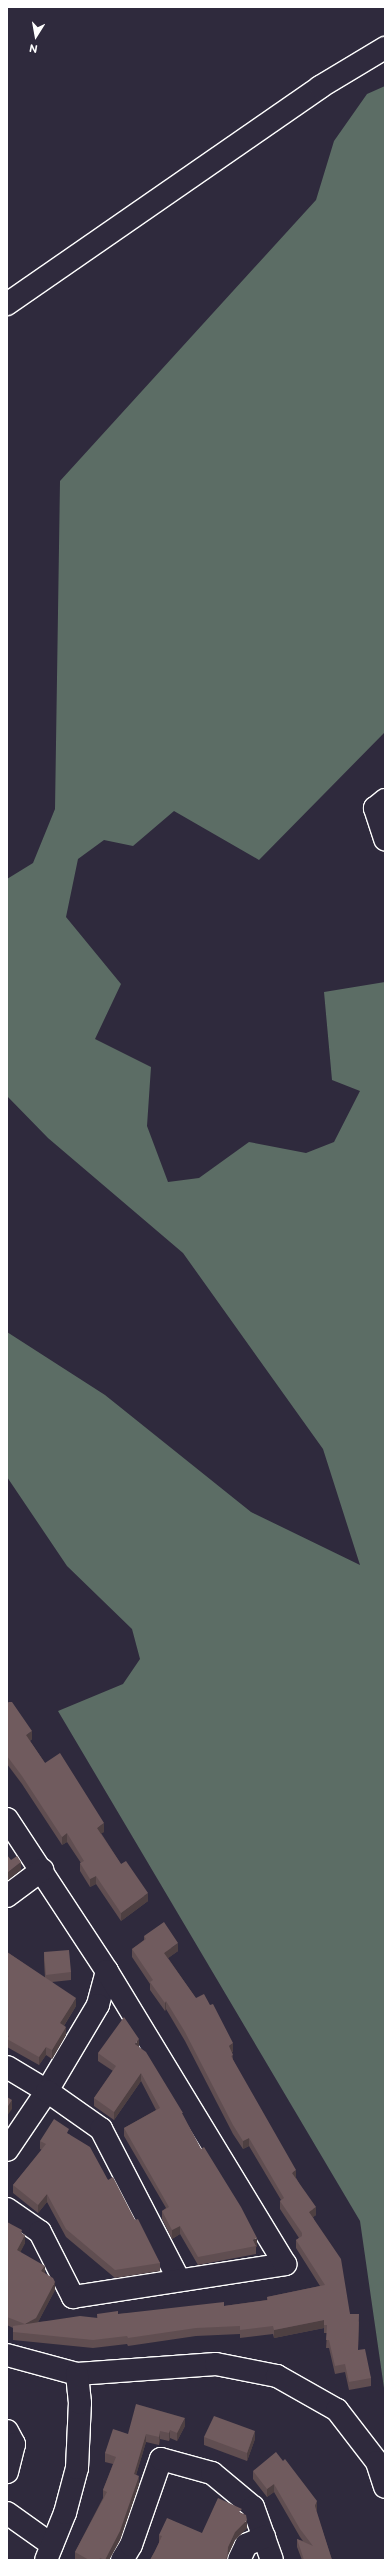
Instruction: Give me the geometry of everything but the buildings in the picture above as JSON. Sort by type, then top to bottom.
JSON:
[{"type":"street","points":[[7,304],[320,87],[385,48]]},
{"type":"street","points":[[385,800],[375,808],[385,839]]},
{"type":"street","points":[[7,1819],[42,1870],[107,1971],[285,2264],[74,2297],[40,2232],[7,2209]]},
{"type":"street","points":[[7,1896],[42,1870]]},
{"type":"street","points":[[7,2150],[47,2091],[98,2005],[107,1971]]},
{"type":"street","points":[[7,2067],[47,2091],[101,2130],[179,2280]]},
{"type":"street","points":[[7,2355],[77,2374],[216,2364],[277,2376],[337,2410],[377,2462],[385,2487]]},
{"type":"street","points":[[7,2513],[49,2553],[65,2513],[77,2468],[80,2403],[77,2374]]},
{"type":"street","points":[[7,2431],[14,2444],[7,2472]]},
{"type":"street","points":[[122,2560],[131,2545],[161,2459],[212,2473],[252,2507],[272,2560]]},
{"type":"street","points":[[239,2560],[246,2545],[264,2537]]},
{"type":"green space","points":[[385,86],[385,732],[259,860],[174,811],[133,846],[104,840],[78,859],[66,917],[121,984],[95,1039],[151,1067],[147,1126],[168,1182],[199,1178],[249,1142],[306,1153],[334,1142],[360,1091],[332,1080],[324,992],[385,982],[385,2395],[360,2221],[58,1711],[123,1684],[140,1659],[132,1629],[67,1566],[7,1477],[7,1332],[105,1395],[251,1512],[360,1565],[323,1449],[183,1253],[48,1138],[7,1096],[7,879],[33,863],[55,809],[60,481],[316,200],[334,141],[367,94]]}]
